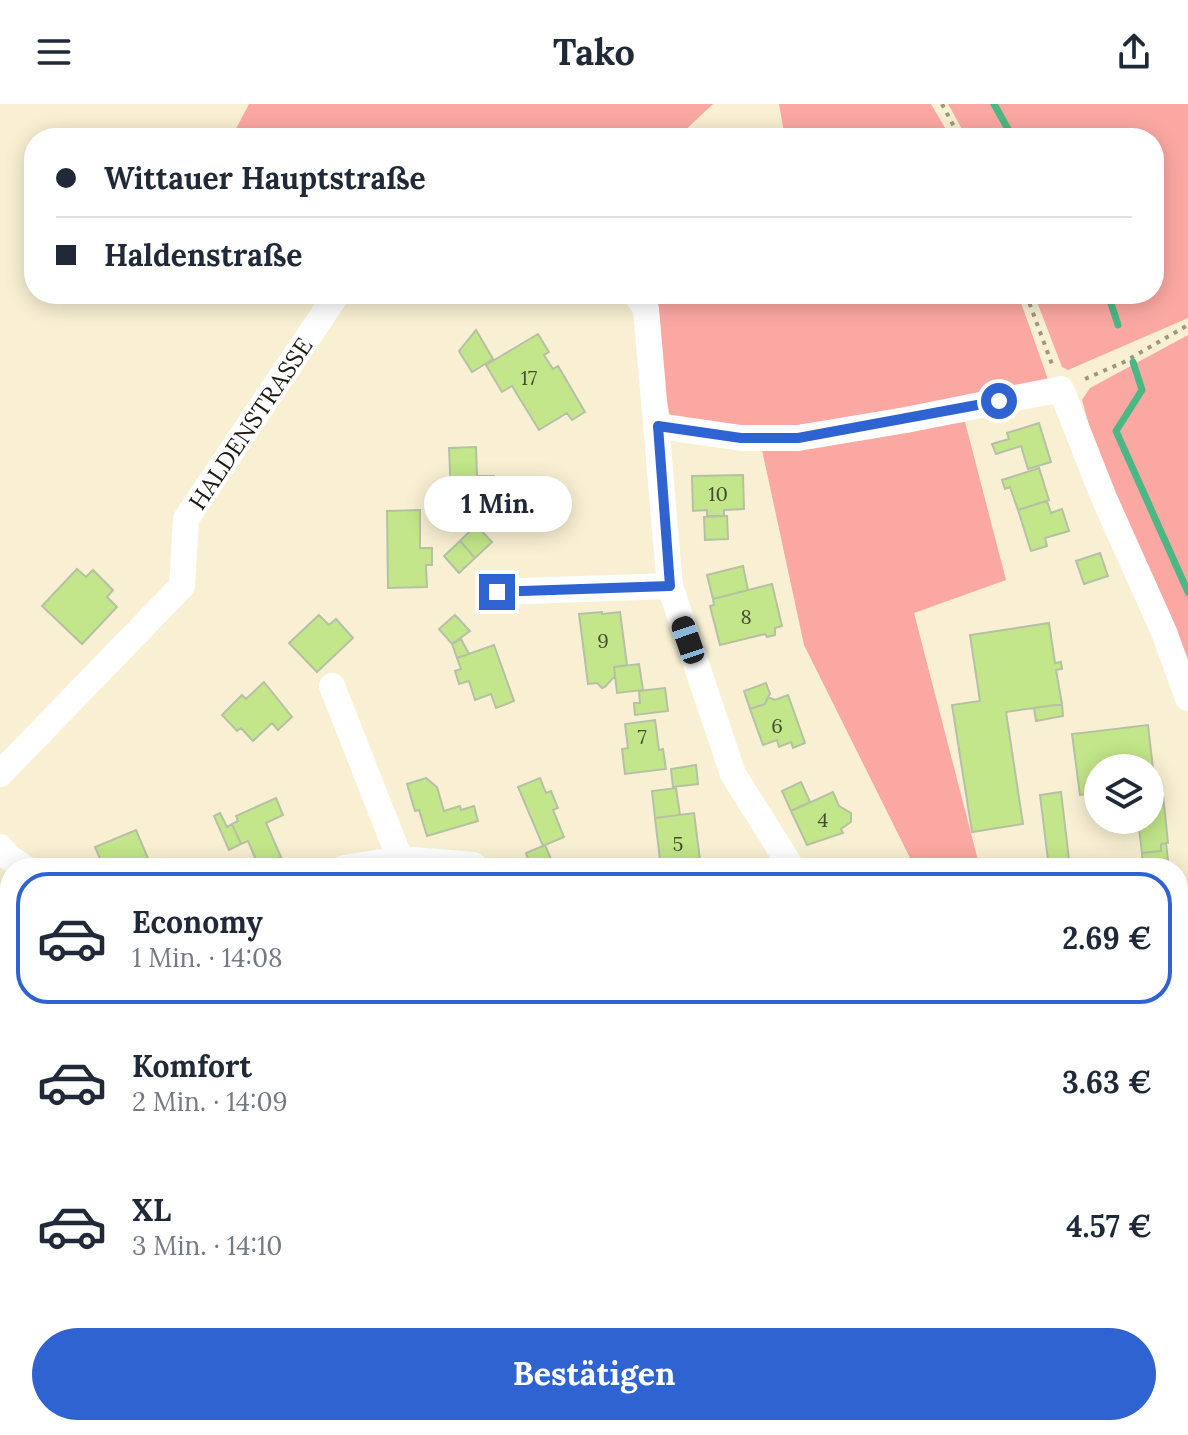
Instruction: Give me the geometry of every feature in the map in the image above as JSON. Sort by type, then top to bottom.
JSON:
[{"type":"street","name":"HALDENSTRASSE","points":[[0,774],[182,586],[186,519],[330,304]]},
{"type":"street","points":[[643,304],[646,309],[658,426],[670,586],[733,774],[786,858]]},
{"type":"street","points":[[658,426],[741,438],[798,438],[1061,389],[1104,498],[1164,632],[1188,698]]},
{"type":"street","points":[[497,592],[670,586]]},
{"type":"street","points":[[332,686],[400,858]]},
{"type":"path","points":[[942,104],[955,128]]},
{"type":"path","points":[[1030,304],[1061,389],[1124,362],[1188,325]]},
{"type":"shaded area","points":[[249,104],[713,104],[688,128],[236,128]]},
{"type":"shaded area","points":[[779,104],[931,104],[945,128],[783,128]]},
{"type":"shaded area","points":[[948,104],[1188,104],[1188,318],[1068,370],[1062,367],[1038,304],[1164,304],[1164,128],[961,128]]},
{"type":"shaded area","points":[[649,304],[1022,304],[1051,388],[757,431],[670,417]]},
{"type":"shaded area","points":[[1188,335],[1188,665],[1102,472],[1082,400],[1090,388]]},
{"type":"shaded area","points":[[965,422],[1006,580],[914,613],[977,858],[910,858],[804,645],[762,450]]},
{"type":"building","points":[[476,330],[493,359],[472,372],[459,351]]},
{"type":"building","points":[[538,334],[549,352],[544,355],[553,369],[558,366],[585,412],[572,420],[567,413],[539,430],[512,386],[502,392],[486,365]]},
{"type":"building","points":[[1039,423],[1051,462],[1028,469],[1021,446],[996,454],[992,444],[1009,439],[1007,433]]},
{"type":"building","points":[[476,447],[477,476],[494,476],[495,492],[451,493],[449,448]]},
{"type":"building","points":[[1039,468],[1049,500],[1018,510],[1010,487],[1005,489],[1002,480]]},
{"type":"building","points":[[743,475],[744,509],[724,510],[724,516],[707,516],[707,510],[693,511],[692,476]]},
{"type":"building","points":[[1047,501],[1051,513],[1062,509],[1069,531],[1045,538],[1047,546],[1031,551],[1018,510]]},
{"type":"building","points":[[420,510],[420,548],[432,548],[432,565],[426,565],[427,587],[388,588],[387,511]]},
{"type":"building","points":[[727,516],[728,539],[705,540],[704,517]]},
{"type":"building","points":[[476,525],[492,542],[475,558],[460,541]]},
{"type":"building","points":[[460,541],[475,558],[459,573],[444,556]]},
{"type":"building","points":[[1100,553],[1108,576],[1084,584],[1076,561]]},
{"type":"building","points":[[743,566],[748,590],[713,599],[707,575]]},
{"type":"building","points":[[77,569],[86,577],[93,570],[113,590],[107,597],[117,607],[82,644],[42,606]]},
{"type":"building","points":[[772,584],[782,626],[775,628],[775,635],[767,637],[765,634],[720,645],[710,606],[714,605],[713,599]]},
{"type":"building","points":[[620,612],[627,665],[614,667],[615,676],[602,688],[597,683],[588,684],[579,614]]},
{"type":"building","points":[[319,615],[329,625],[336,619],[353,638],[317,672],[289,643]]},
{"type":"building","points":[[455,615],[470,631],[452,644],[439,629]]},
{"type":"building","points":[[1049,623],[1055,663],[1061,662],[1062,669],[1056,670],[1062,704],[1006,712],[1023,824],[972,832],[952,705],[980,701],[970,635]]},
{"type":"building","points":[[461,639],[469,654],[457,658],[452,644]]},
{"type":"building","points":[[494,645],[514,701],[496,708],[491,694],[475,700],[469,681],[459,684],[455,671],[461,669],[457,658]]},
{"type":"building","points":[[639,664],[643,690],[617,693],[614,667]]},
{"type":"building","points":[[264,682],[292,717],[278,730],[272,723],[253,741],[241,728],[237,731],[222,715],[242,695],[246,699]]},
{"type":"building","points":[[766,683],[770,694],[765,704],[750,709],[744,691]]},
{"type":"building","points":[[665,688],[668,711],[635,715],[634,703],[640,703],[639,691]]},
{"type":"building","points":[[788,695],[805,743],[793,748],[791,742],[779,747],[777,740],[763,745],[750,709],[765,704],[768,697],[775,700]]},
{"type":"building","points":[[1062,704],[1063,716],[1036,721],[1034,708]]},
{"type":"building","points":[[655,720],[659,750],[663,749],[666,769],[625,774],[622,749],[628,748],[625,724]]},
{"type":"building","points":[[1148,725],[1151,754],[1084,754],[1084,794],[1080,795],[1072,734]]},
{"type":"building","points":[[696,765],[698,784],[673,787],[671,769]]},
{"type":"building","points":[[426,778],[437,787],[444,811],[474,806],[478,821],[427,836],[407,784]]},
{"type":"building","points":[[540,778],[546,793],[551,791],[558,808],[553,810],[564,837],[543,846],[518,787]]},
{"type":"building","points":[[801,782],[810,802],[791,811],[782,791]]},
{"type":"building","points":[[676,788],[680,815],[655,818],[652,791]]},
{"type":"building","points":[[833,792],[839,806],[851,813],[851,822],[841,829],[843,833],[807,845],[791,811]]},
{"type":"building","points":[[1061,792],[1069,858],[1048,858],[1040,795]]},
{"type":"building","points":[[276,798],[283,815],[266,823],[281,857],[255,858],[248,841],[241,844],[232,824],[238,821],[236,816]]},
{"type":"building","points":[[1164,804],[1168,843],[1161,844],[1161,851],[1142,853],[1140,834],[1164,834]]},
{"type":"building","points":[[220,813],[227,827],[232,824],[241,844],[229,850],[214,816]]},
{"type":"building","points":[[694,813],[700,858],[660,858],[655,818]]},
{"type":"building","points":[[136,830],[148,858],[100,858],[95,847]]},
{"type":"building","points":[[1166,843],[1168,858],[1142,858],[1142,853],[1161,851],[1161,844]]},
{"type":"building","points":[[545,845],[551,858],[528,858],[526,853]]},
{"type":"waterway","points":[[994,104],[1007,128]]},
{"type":"waterway","points":[[1111,304],[1118,325]]},
{"type":"waterway","points":[[1133,362],[1142,390],[1116,431],[1188,592]]},
{"type":"route","points":[[497,592],[670,586],[658,426],[741,438],[798,438],[999,401]]}]
